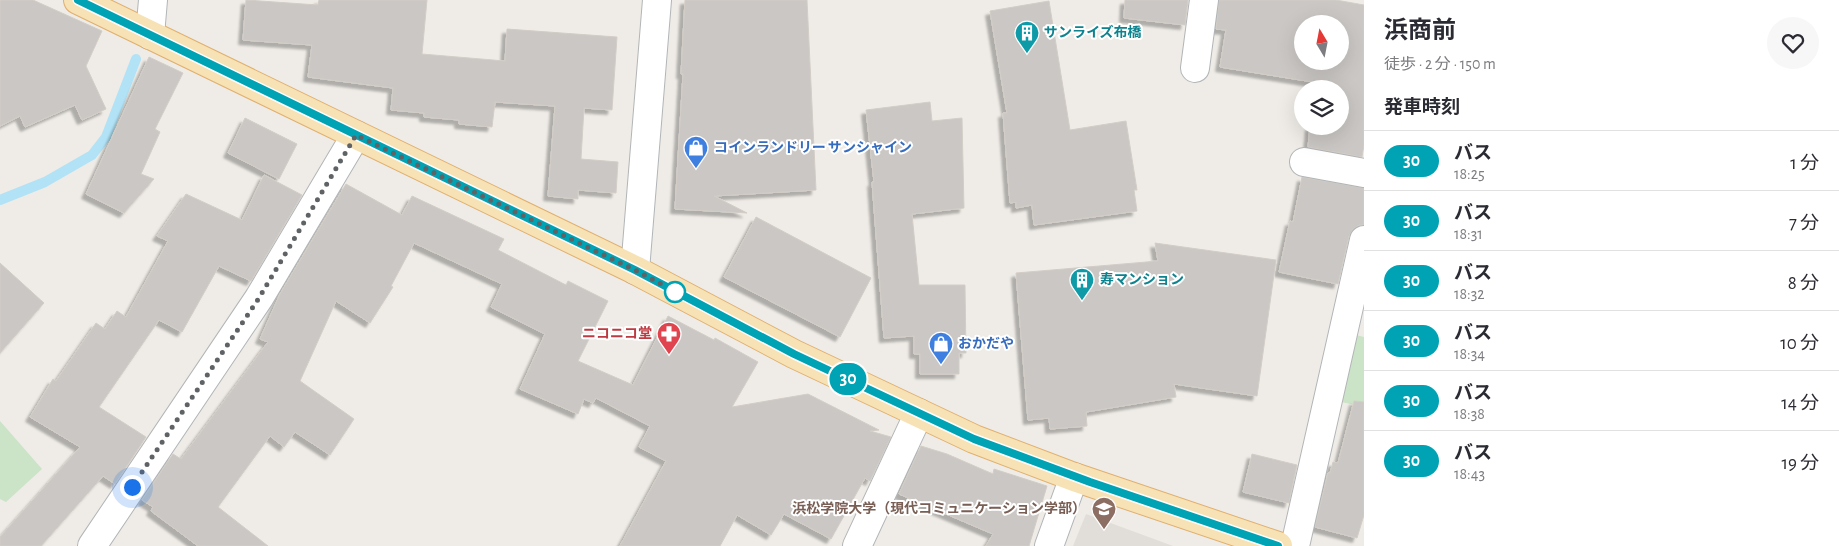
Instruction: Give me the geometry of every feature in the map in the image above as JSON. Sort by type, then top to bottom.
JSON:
[{"type":"main road","points":[[78,0],[635,270],[794,354],[974,439],[1074,477],[1278,546]]},
{"type":"street","points":[[150,35],[153,0]]},
{"type":"street","points":[[635,270],[657,0]]},
{"type":"street","points":[[1196,68],[1204,0]]},
{"type":"street","points":[[92,546],[259,298],[356,135]]},
{"type":"street","points":[[1304,162],[1364,173]]},
{"type":"street","points":[[1295,546],[1364,240]]},
{"type":"street","points":[[857,546],[919,413]]},
{"type":"street","points":[[1049,546],[1074,477]]},
{"type":"shaded area","name":"浜松学院大学（現代コミュニケーション学部）","points":[[1086,514],[1173,546],[1073,546]]},
{"type":"green space","points":[[1352,334],[1364,337],[1364,407],[1337,401]]},
{"type":"green space","points":[[0,421],[42,469],[6,502],[0,499]]},
{"type":"building","points":[[0,0],[33,0],[102,31],[86,66],[106,109],[82,120],[75,105],[25,127],[20,116],[0,126]]},
{"type":"building","points":[[246,0],[318,5],[319,0],[427,0],[422,54],[505,61],[507,29],[617,37],[612,110],[584,108],[581,159],[618,162],[616,193],[578,190],[578,199],[548,196],[555,106],[495,102],[492,127],[459,124],[459,120],[424,117],[424,113],[391,110],[393,88],[308,77],[312,45],[243,40]]},
{"type":"building","points":[[685,0],[807,0],[816,190],[714,196],[747,213],[675,209],[683,74],[681,74]]},
{"type":"building","points":[[1125,0],[1188,0],[1185,25],[1124,18]]},
{"type":"building","points":[[1219,0],[1336,0],[1364,5],[1364,145],[1362,157],[1308,147],[1309,135],[1349,135],[1349,80],[1300,80],[1220,67],[1226,30],[1216,29]]},
{"type":"building","points":[[1049,1],[1070,130],[1126,121],[1137,190],[1134,190],[1137,211],[1034,225],[1032,205],[1016,208],[1016,202],[1010,203],[1003,113],[1007,113],[990,11]]},
{"type":"building","points":[[149,57],[183,73],[155,129],[160,132],[141,174],[154,179],[124,213],[86,194]]},
{"type":"building","points":[[930,102],[932,121],[962,118],[964,208],[912,214],[919,285],[965,285],[966,353],[959,353],[959,374],[920,374],[920,354],[914,354],[914,336],[884,338],[872,182],[874,182],[866,110]]},
{"type":"building","points":[[245,118],[297,144],[279,179],[228,153]]},
{"type":"building","points":[[264,175],[302,195],[251,281],[219,266],[182,332],[159,320],[99,407],[146,437],[115,484],[103,476],[41,546],[0,546],[0,537],[80,447],[30,417],[53,379],[56,381],[96,323],[105,329],[117,311],[126,317],[168,241],[157,236],[186,194],[242,220]]},
{"type":"building","points":[[1302,177],[1364,188],[1364,225],[1359,225],[1353,229],[1349,236],[1338,284],[1279,272],[1290,221],[1293,222]]},
{"type":"building","points":[[346,184],[402,215],[412,196],[504,239],[498,250],[566,285],[568,281],[608,301],[578,361],[633,385],[668,316],[714,340],[715,338],[758,362],[732,407],[808,394],[879,430],[870,431],[891,437],[870,481],[865,478],[831,539],[784,514],[771,535],[737,515],[720,546],[620,546],[666,461],[639,447],[650,426],[596,398],[593,403],[584,399],[578,414],[520,389],[545,334],[491,307],[502,284],[414,243],[391,286],[393,287],[370,323],[336,301],[300,381],[354,419],[330,455],[295,432],[284,447],[270,436],[218,507],[268,546],[198,546],[151,511],[153,507],[142,500],[173,454],[181,459],[268,342],[260,339],[280,294]]},
{"type":"building","points":[[756,217],[871,278],[840,337],[724,277]]},
{"type":"building","points":[[1155,243],[1276,260],[1257,396],[1174,384],[1176,397],[1086,412],[1087,426],[1050,429],[1049,418],[1028,420],[1016,273],[1158,261]]},
{"type":"building","points":[[0,263],[44,303],[0,353]]},
{"type":"building","points":[[1354,401],[1364,402],[1364,515],[1357,538],[1315,527],[1328,473],[1330,473],[1333,462],[1338,463]]},
{"type":"building","points":[[921,446],[947,454],[993,474],[994,469],[1047,486],[1029,546],[986,546],[993,534],[899,494]]},
{"type":"building","points":[[1252,454],[1297,465],[1289,503],[1243,492]]},
{"type":"waterway","points":[[0,200],[45,182],[92,155],[106,137],[136,59]]},
{"type":"bus line","name":"30","points":[[78,0],[635,270],[794,354],[974,439],[1090,482],[1278,546]]},
{"type":"place","name":"サンライズ布橋","points":[[1027,54]]},
{"type":"place","name":"コインランドリー サンシャイン","points":[[696,169]]},
{"type":"place","name":"寿マンション","points":[[1082,301]]},
{"type":"place","name":"ニコニコ堂","points":[[669,355]]},
{"type":"place","name":"おかだや","points":[[941,365]]},
{"type":"place","name":"浜松学院大学（現代コミュニケーション学部）","points":[[1104,530]]},
{"type":"route","points":[[132,487],[259,298],[356,135],[635,270],[678,293],[675,292]]}]
